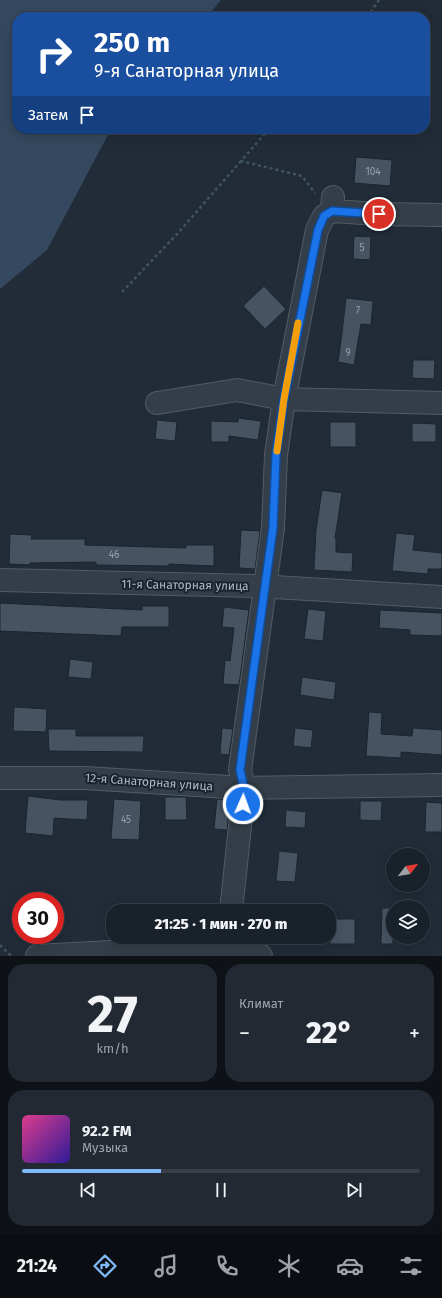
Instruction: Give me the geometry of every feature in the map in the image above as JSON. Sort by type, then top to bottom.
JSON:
[{"type":"street","points":[[232,904],[244,788],[240,770],[273,528],[276,455],[284,399],[318,230],[324,216],[332,204],[379,214],[442,215]]},
{"type":"street","points":[[157,403],[237,390],[284,399],[442,403]]},
{"type":"street","name":"11-я Санаторная улица","points":[[0,580],[266,587],[442,597]]},
{"type":"street","name":"12-я Санаторная улица","points":[[0,778],[85,778],[244,788],[442,785]]},
{"type":"street","points":[[37,956],[227,946],[261,956]]},
{"type":"path","points":[[371,12],[379,0]]},
{"type":"path","points":[[122,292],[178,234],[265,134]]},
{"type":"path","points":[[241,161],[302,176],[316,194],[332,204]]},
{"type":"path","points":[[0,946],[11,956]]},
{"type":"water","points":[[0,0],[221,0],[211,12],[12,12],[12,134],[108,134],[47,250],[0,289]]},
{"type":"building","points":[[356,157],[392,160],[390,186],[354,183]]},
{"type":"building","points":[[354,236],[371,237],[370,260],[353,259]]},
{"type":"building","points":[[264,286],[286,309],[265,329],[243,306]]},
{"type":"building","points":[[346,298],[373,301],[371,325],[361,324],[354,365],[338,362]]},
{"type":"building","points":[[413,360],[435,360],[434,379],[412,378]]},
{"type":"building","points":[[238,418],[261,421],[258,440],[229,436],[229,442],[211,442],[211,421],[238,422]]},
{"type":"building","points":[[157,420],[177,422],[175,441],[155,439]]},
{"type":"building","points":[[330,422],[356,422],[356,447],[330,447]]},
{"type":"building","points":[[412,423],[436,424],[436,442],[412,442]]},
{"type":"building","points":[[322,490],[342,493],[335,538],[336,552],[353,553],[352,572],[314,570],[316,530]]},
{"type":"building","points":[[241,530],[260,531],[255,569],[239,568]]},
{"type":"building","points":[[396,533],[415,535],[413,550],[442,553],[442,569],[428,569],[428,574],[392,571]]},
{"type":"building","points":[[10,534],[32,535],[31,539],[85,539],[85,545],[186,548],[186,545],[214,545],[214,566],[169,564],[169,566],[96,565],[96,562],[30,563],[30,565],[9,564]]},
{"type":"building","points":[[0,603],[142,610],[142,606],[169,606],[169,627],[122,627],[121,636],[0,631]]},
{"type":"building","points":[[224,607],[249,610],[239,685],[223,684],[225,660],[230,661],[234,628],[222,627]]},
{"type":"building","points":[[308,609],[326,611],[323,641],[304,639]]},
{"type":"building","points":[[380,610],[442,613],[442,636],[410,635],[410,630],[379,628]]},
{"type":"building","points":[[70,659],[93,662],[91,679],[68,677]]},
{"type":"building","points":[[302,677],[336,682],[334,700],[300,695]]},
{"type":"building","points":[[14,707],[47,709],[46,732],[13,731]]},
{"type":"building","points":[[369,712],[382,713],[381,734],[412,736],[413,728],[442,730],[442,755],[401,752],[401,758],[366,756]]},
{"type":"building","points":[[222,728],[233,729],[229,755],[220,754]]},
{"type":"building","points":[[295,728],[313,730],[311,748],[293,746]]},
{"type":"building","points":[[48,729],[76,729],[76,736],[144,736],[143,752],[49,751]]},
{"type":"building","points":[[28,796],[60,800],[88,800],[87,820],[54,818],[53,836],[25,833]]},
{"type":"building","points":[[165,797],[186,797],[187,820],[165,820]]},
{"type":"building","points":[[114,799],[141,801],[139,840],[111,839]]},
{"type":"building","points":[[217,799],[230,800],[227,830],[214,829]]},
{"type":"building","points":[[360,801],[382,801],[381,821],[360,820]]},
{"type":"building","points":[[426,802],[442,803],[442,832],[425,832]]},
{"type":"building","points":[[286,810],[306,812],[305,828],[285,827]]},
{"type":"building","points":[[279,851],[298,853],[295,882],[276,881]]},
{"type":"building","points":[[382,908],[386,908],[386,944],[381,944]]},
{"type":"building","points":[[336,919],[355,919],[355,944],[336,944]]},
{"type":"slow traffic","points":[[277,451],[284,399],[298,323]]},
{"type":"route","points":[[243,804],[244,788],[240,770],[273,528],[276,455],[294,345],[318,230],[324,216],[332,211],[379,214]]}]
